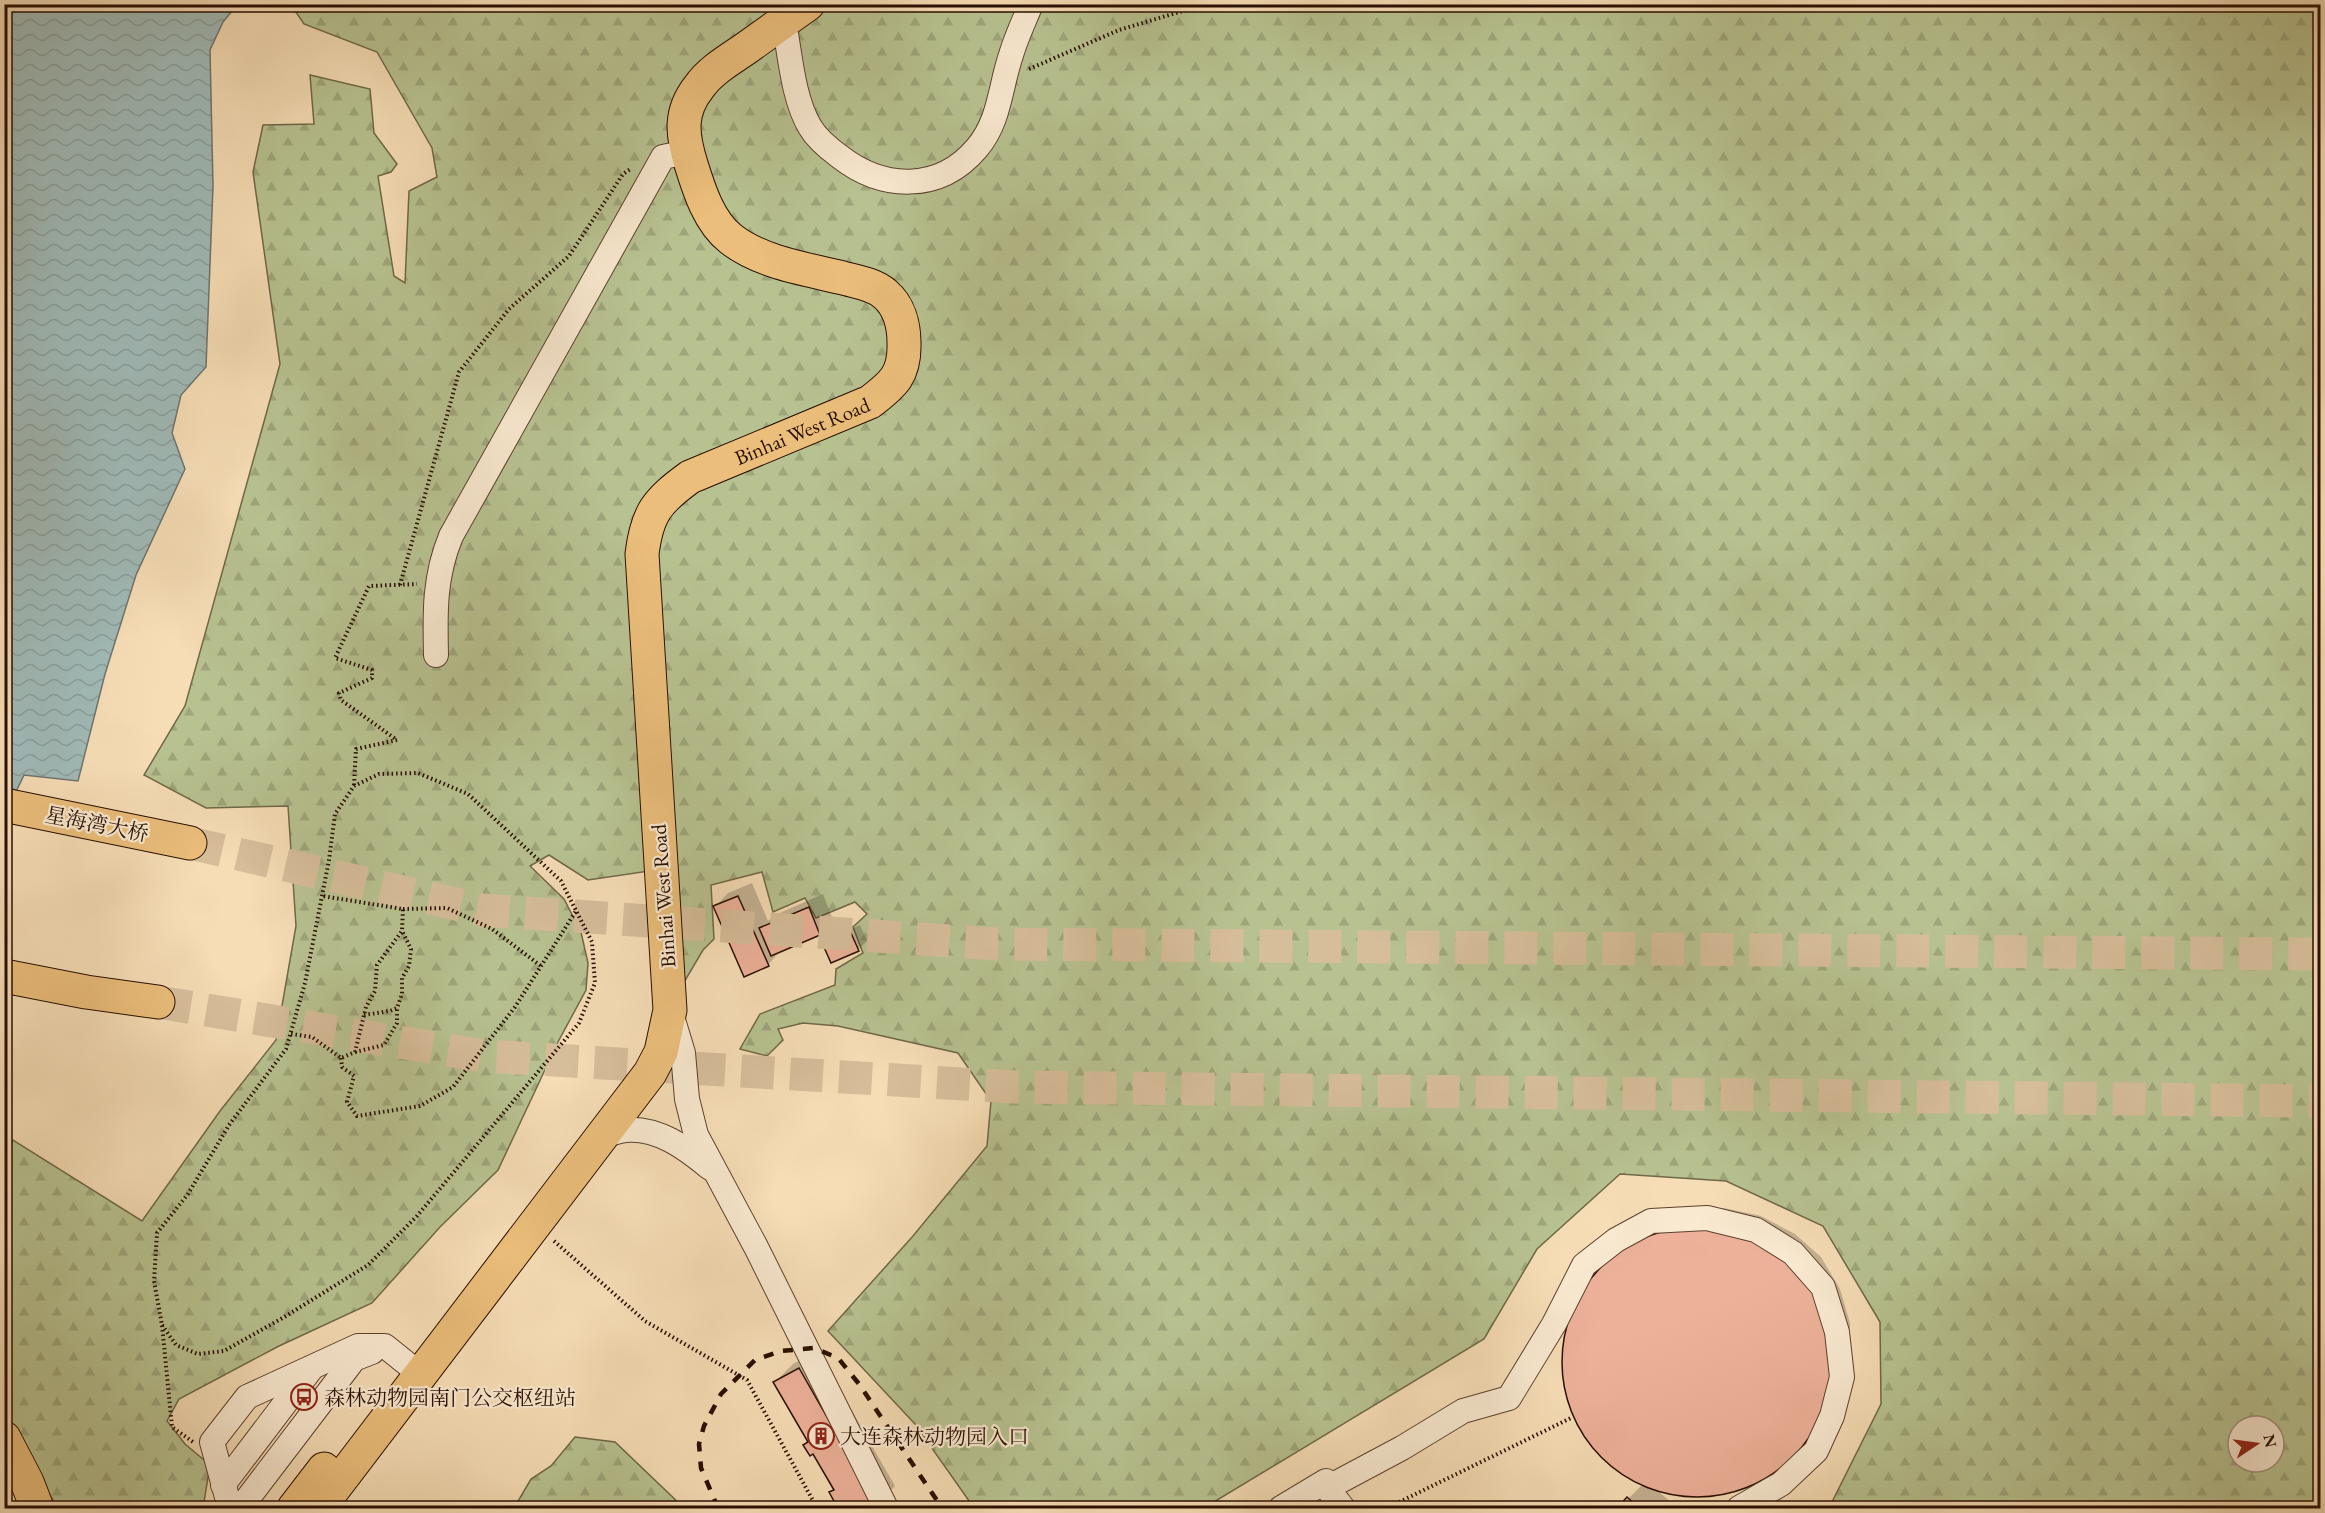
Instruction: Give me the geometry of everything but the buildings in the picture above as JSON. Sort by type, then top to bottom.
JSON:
[{"type":"highway","name":"Binhai West Road","points":[[319,1509],[404,1361],[535,1225],[650,1073],[661,1052],[670,1010],[643,578],[645,530],[654,509],[669,492],[690,477],[870,402],[888,388],[900,374],[904,357],[901,318],[894,303],[883,292],[868,285],[772,260],[748,250],[730,238],[716,222],[675,154],[687,105],[699,86],[723,65],[796,13]]},
{"type":"highway","name":"星海湾大桥","points":[[4,806],[190,843]]},
{"type":"highway","points":[[4,976],[86,992],[158,1002]]},
{"type":"highway","name":"Binhai West Road","points":[[294,1509],[670,1010]]},
{"type":"highway","points":[[4,1438],[27,1482],[37,1509]]},
{"type":"street","points":[[796,13],[800,105],[810,128],[825,145],[863,172],[882,180],[901,182],[923,181],[944,175],[977,149],[990,130],[998,109],[1011,55],[1031,4]]},
{"type":"street","points":[[436,656],[437,585],[441,560],[451,536],[675,154]]},
{"type":"street","points":[[670,1010],[683,1053],[687,1100],[694,1126],[716,1174],[756,1247],[886,1509]]},
{"type":"street","points":[[602,1137],[624,1130],[645,1131],[667,1138],[691,1152],[716,1174]]},
{"type":"street","points":[[1343,1509],[1327,1488],[1402,1448],[1463,1411],[1509,1398],[1554,1324],[1584,1265],[1616,1240],[1651,1221],[1707,1218],[1756,1230],[1793,1254],[1823,1287],[1837,1332],[1842,1377],[1832,1416],[1816,1451],[1781,1484],[1739,1509]]},
{"type":"street","points":[[232,1501],[212,1442],[247,1397],[358,1346],[404,1361]]},
{"type":"street","points":[[232,1501],[322,1378],[358,1346]]},
{"type":"street","points":[[232,1501],[248,1498],[354,1359],[404,1361]]},
{"type":"street","points":[[259,1509],[404,1361]]},
{"type":"street","points":[[232,1501],[313,1366]]},
{"type":"street","points":[[1281,1509],[1326,1481]]},
{"type":"path","points":[[1004,80],[1119,30],[1186,10],[1190,4]]},
{"type":"path","points":[[400,585],[459,372],[509,309],[569,256],[623,174],[641,162],[675,154]]},
{"type":"path","points":[[354,786],[356,749],[397,740],[341,700],[339,693],[372,678],[372,670],[335,658],[369,586],[437,585]]},
{"type":"path","points":[[162,1325],[176,1345],[198,1354],[224,1351],[368,1265],[417,1216],[579,1023],[595,983],[592,942],[561,881],[468,794],[418,773],[379,774],[354,786],[335,814],[305,983],[286,1049],[229,1125],[188,1194],[157,1233],[154,1281],[162,1325],[172,1427],[217,1461]]},
{"type":"path","points":[[322,896],[403,909],[447,908],[492,929],[541,966]]},
{"type":"path","points":[[341,1058],[384,1045],[397,1023],[402,978],[409,966],[411,949],[402,931],[403,909]]},
{"type":"path","points":[[291,1034],[312,1037],[341,1058],[342,1067],[354,1076],[347,1102],[357,1116],[420,1106],[453,1087],[515,1007],[576,911]]},
{"type":"path","points":[[355,1052],[366,1007],[375,992],[377,966],[402,931]]},
{"type":"path","points":[[364,1015],[397,1008]]},
{"type":"path","points":[[535,1225],[645,1321],[747,1380],[817,1509]]},
{"type":"path","points":[[1387,1509],[1573,1417]]},
{"type":"green space","points":[[291,5],[2320,5],[2320,1508],[1829,1508],[1881,1404],[1880,1322],[1823,1226],[1726,1181],[1620,1174],[1537,1249],[1484,1339],[1204,1508],[974,1508],[915,1424],[828,1331],[913,1236],[987,1146],[991,1101],[958,1053],[838,1026],[803,1023],[778,1029],[783,1040],[767,1056],[740,1049],[760,1014],[835,985],[836,969],[863,953],[853,927],[867,914],[855,902],[816,918],[805,898],[773,912],[762,872],[711,885],[714,939],[703,950],[680,989],[676,867],[588,880],[549,855],[530,866],[564,899],[581,932],[588,963],[586,990],[558,1042],[498,1170],[440,1227],[372,1303],[279,1346],[179,1399],[167,1421],[185,1444],[210,1465],[203,1508],[54,1508],[53,1500],[5,1417],[4,1160],[13,1140],[142,1221],[220,1111],[276,1040],[296,926],[288,806],[206,808],[144,775],[185,706],[280,364],[253,172],[263,125],[314,124],[310,75],[370,89],[374,133],[397,164],[391,172],[378,176],[394,276],[405,283],[409,191],[437,177],[432,148],[377,52],[304,24]]},
{"type":"green space","points":[[575,1437],[615,1442],[684,1508],[514,1508],[531,1479],[551,1466]]},
{"type":"water","points":[[5,5],[237,5],[223,22],[210,50],[213,186],[206,367],[181,395],[172,433],[185,469],[136,575],[105,674],[78,781],[24,775],[5,815]]},
{"type":"tunnel","points":[[190,843],[482,910],[997,944],[2320,954]]},
{"type":"tunnel","points":[[158,1002],[484,1056],[1015,1087],[2320,1101]]},
{"type":"railway","points":[[718,1508],[701,1468],[699,1444],[704,1426],[721,1394],[755,1360],[781,1351],[814,1348],[838,1358],[859,1384],[942,1508]]},
{"type":"place","name":"森林动物园南门公交枢纽站","points":[[304,1397]]},
{"type":"place","name":"大连森林动物园入口","points":[[821,1436]]}]
